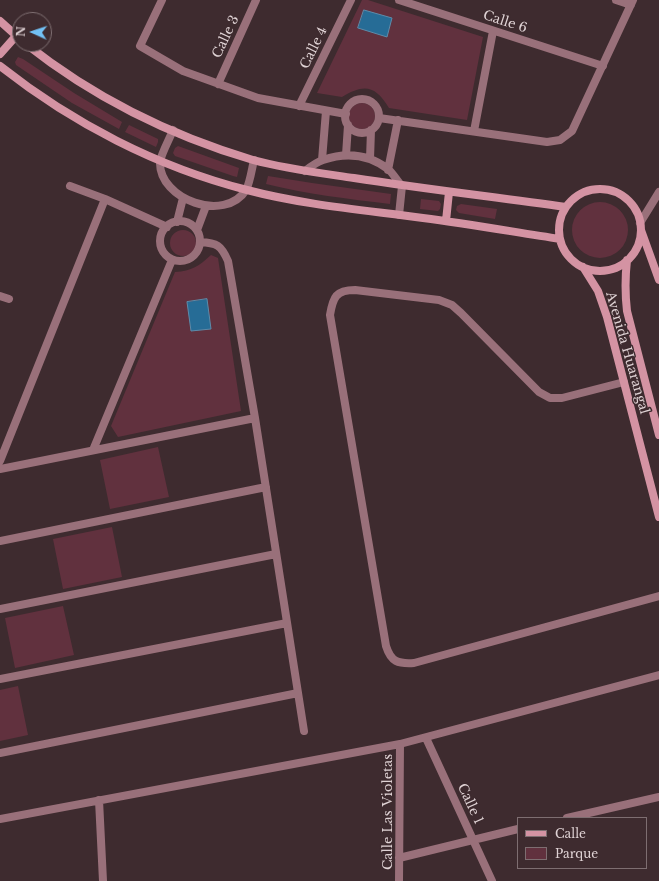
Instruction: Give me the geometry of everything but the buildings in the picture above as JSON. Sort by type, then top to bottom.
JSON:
[{"type":"street","points":[[162,0],[140,46],[183,72],[258,98],[346,114]]},
{"type":"street","name":"Calle 3","points":[[218,84],[256,0]]},
{"type":"street","name":"Calle 4","points":[[299,106],[350,0]]},
{"type":"street","name":"Calle 6","points":[[399,0],[602,66]]},
{"type":"street","points":[[379,118],[547,142],[560,140],[572,131],[632,2],[616,0]]},
{"type":"street","points":[[0,22],[12,32]]},
{"type":"street","points":[[474,131],[493,31]]},
{"type":"street","points":[[0,54],[12,43]]},
{"type":"street","points":[[36,52],[83,85],[127,109],[212,146],[254,160],[304,171],[402,186],[566,207]]},
{"type":"street","points":[[0,66],[46,99],[116,140],[160,161],[246,190],[306,202],[446,221],[560,240]]},
{"type":"street","points":[[346,155],[348,126],[346,114],[350,105],[354,102],[364,100],[373,104],[378,112],[379,118],[375,127],[365,133],[353,130],[348,126]]},
{"type":"street","points":[[322,160],[326,111]]},
{"type":"street","points":[[388,170],[398,120]]},
{"type":"street","points":[[174,130],[160,161],[163,177],[173,190],[183,198],[206,206],[222,205],[235,201],[246,190],[254,160]]},
{"type":"street","points":[[370,159],[371,130]]},
{"type":"street","points":[[304,171],[322,160],[346,155],[370,159],[388,170],[402,186],[399,215]]},
{"type":"street","points":[[70,186],[105,199],[167,227]]},
{"type":"street","points":[[659,192],[640,225],[639,240],[635,250],[627,260],[617,267],[594,271],[582,267],[572,260],[565,251],[560,240],[559,228],[561,217],[566,207],[573,199],[582,193],[592,190],[608,190],[623,196],[631,203],[636,212],[640,225],[659,280]]},
{"type":"street","points":[[446,221],[449,192]]},
{"type":"street","points":[[177,222],[183,198]]},
{"type":"street","points":[[0,461],[105,199]]},
{"type":"street","points":[[197,230],[188,223],[177,222],[167,227],[161,235],[160,244],[164,253],[172,260],[178,261],[191,259],[196,254],[200,242],[197,230],[206,206]]},
{"type":"street","points":[[200,242],[212,243],[221,247],[228,261],[255,418],[304,731]]},
{"type":"street","points":[[93,450],[172,260]]},
{"type":"street","name":"Avenida Huarangal","points":[[627,260],[625,293],[627,311],[659,435]]},
{"type":"street","name":"Avenida Huarangal","points":[[582,267],[598,291],[607,317],[659,517]]},
{"type":"street","points":[[624,382],[562,398],[550,398],[539,392],[452,305],[439,300],[355,290],[345,290],[337,294],[332,303],[330,315],[384,638],[389,655],[396,661],[404,664],[414,663],[659,596]]},
{"type":"street","points":[[0,296],[9,299]]},
{"type":"street","points":[[0,469],[255,418]]},
{"type":"street","points":[[0,541],[266,487]]},
{"type":"street","points":[[0,609],[276,554]]},
{"type":"street","points":[[0,679],[287,623]]},
{"type":"street","points":[[0,819],[400,744],[659,675]]},
{"type":"street","points":[[0,753],[298,693]]},
{"type":"street","name":"Calle 1","points":[[426,738],[492,881]]},
{"type":"street","name":"Calle Las Violetas","points":[[399,881],[400,744]]},
{"type":"street","points":[[571,817],[659,796]]},
{"type":"street","points":[[99,800],[103,881]]},
{"type":"street","points":[[399,858],[517,829]]},
{"type":"green space","points":[[362,0],[368,0],[483,37],[467,120],[389,108],[379,95],[368,89],[357,90],[342,97],[317,93]]},
{"type":"green space","points":[[18,57],[122,122],[119,129],[72,103],[16,65],[15,62]]},
{"type":"green space","points":[[362,103],[371,107],[375,116],[371,125],[362,129],[353,125],[349,116],[353,107]]},
{"type":"green space","points":[[129,125],[158,139],[156,147],[125,132]]},
{"type":"green space","points":[[178,146],[239,168],[237,177],[175,156],[173,153],[175,148]]},
{"type":"green space","points":[[268,176],[391,194],[390,204],[281,188],[266,184]]},
{"type":"green space","points":[[421,199],[439,201],[441,204],[440,209],[438,211],[420,209]]},
{"type":"green space","points":[[594,202],[606,202],[616,206],[624,214],[628,224],[628,236],[624,246],[616,254],[606,258],[594,258],[584,254],[576,246],[572,236],[572,224],[576,214],[584,206]]},
{"type":"green space","points":[[461,204],[497,209],[495,219],[459,213],[456,210],[457,206]]},
{"type":"green space","points":[[183,230],[192,234],[196,243],[192,252],[183,256],[174,252],[170,243],[174,234]]},
{"type":"green space","points":[[211,255],[218,258],[241,411],[118,437],[111,426],[175,272],[195,267]]},
{"type":"green space","points":[[158,447],[169,497],[110,509],[100,460]]},
{"type":"green space","points":[[112,527],[122,577],[63,589],[53,539]]},
{"type":"green space","points":[[63,606],[74,655],[15,668],[5,618]]},
{"type":"green space","points":[[18,686],[28,735],[0,741],[0,690]]},
{"type":"water","points":[[364,10],[392,18],[387,37],[358,28]]},
{"type":"water","points":[[207,299],[211,329],[191,331],[187,302]]}]
